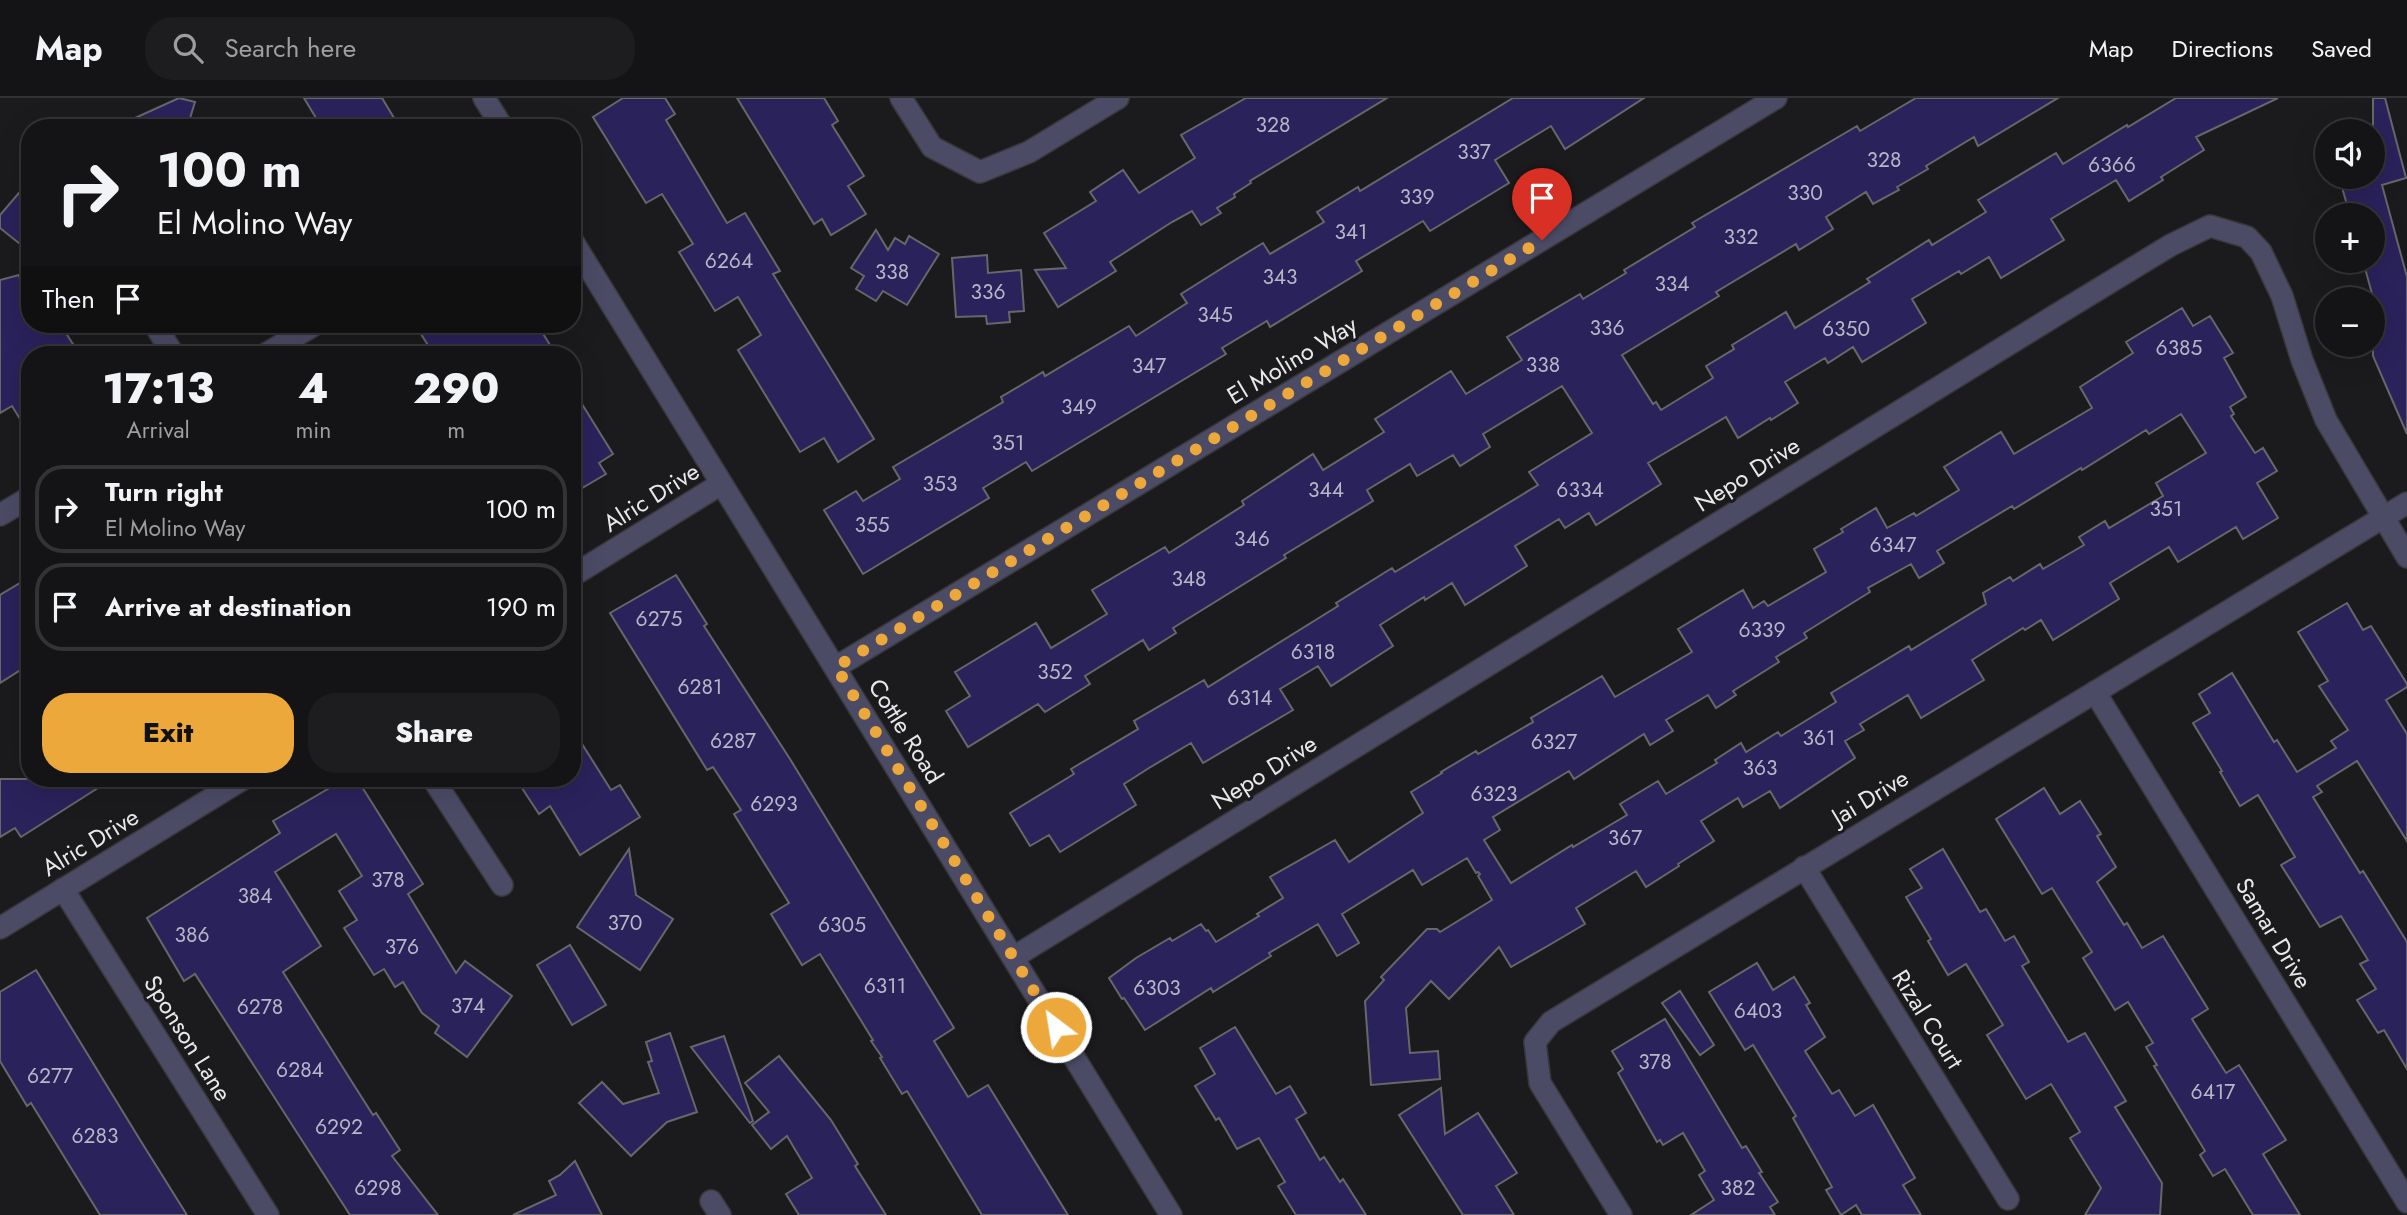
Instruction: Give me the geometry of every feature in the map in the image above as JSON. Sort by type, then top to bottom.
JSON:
[{"type":"street","points":[[484,98],[497,119]]},
{"type":"street","points":[[901,98],[932,147],[980,172],[1029,152],[1118,98]]},
{"type":"street","name":"El Molino Way","points":[[836,667],[1776,98]]},
{"type":"street","name":"Nepo Drive","points":[[1014,957],[2061,312],[2171,245],[2210,226],[2247,237],[2262,252],[2282,296],[2302,360],[2326,420],[2407,557]]},
{"type":"street","name":"Cottle Road","points":[[581,255],[1171,1215]]},
{"type":"street","points":[[279,346],[301,333]]},
{"type":"street","name":"Alric Drive","points":[[581,570],[721,484]]},
{"type":"street","points":[[0,515],[21,502]]},
{"type":"street","name":"Jai Drive","points":[[1621,1215],[1540,1083],[1535,1042],[1551,1022],[2407,503]]},
{"type":"street","name":"Samar Drive","points":[[2095,692],[2407,1202]]},
{"type":"street","name":"Alric Drive","points":[[0,928],[230,787]]},
{"type":"street","points":[[438,787],[502,886]]},
{"type":"street","name":"Rizal Court","points":[[1804,867],[2008,1199]]},
{"type":"street","name":"Sponson Lane","points":[[63,889],[268,1215]]},
{"type":"building","points":[[179,98],[195,102],[190,119],[133,119]]},
{"type":"building","points":[[304,98],[382,98],[394,118],[392,119],[317,119]]},
{"type":"building","points":[[623,98],[665,98],[675,114],[666,120],[727,223],[745,213],[780,271],[773,274],[874,439],[838,462],[824,438],[800,452],[738,350],[761,335],[738,297],[715,311],[679,252],[693,244],[662,194],[646,203],[593,117]]},
{"type":"building","points":[[737,98],[824,98],[838,121],[832,125],[864,176],[848,186],[866,214],[831,235],[822,219],[814,224]]},
{"type":"building","points":[[1246,98],[1387,98],[1250,181],[1251,183],[1234,194],[1235,197],[1217,208],[1221,213],[1201,225],[1192,211],[1172,222],[1110,262],[1116,271],[1058,307],[1035,270],[1066,268],[1044,233],[1096,201],[1090,192],[1123,170],[1139,193],[1195,158],[1181,135]]},
{"type":"building","points":[[1513,98],[1644,98],[1565,149],[1551,126],[1495,160],[1509,183],[1430,231],[1423,221],[1356,261],[1362,271],[1270,327],[1267,321],[1222,348],[1226,354],[1032,471],[1026,462],[983,488],[989,498],[863,574],[824,510],[856,491],[863,501],[900,479],[893,467],[1003,402],[1001,397],[1043,372],[1045,376],[1129,326],[1136,336],[1187,303],[1181,294],[1263,243],[1270,254],[1324,222],[1317,212],[1358,187],[1360,191]]},
{"type":"building","points":[[1916,98],[2058,98],[1978,146],[1974,137],[1926,166],[1928,169],[1897,187],[1899,190],[1873,204],[1866,192],[1826,217],[1833,229],[1799,250],[1796,244],[1716,292],[1719,296],[1622,355],[1653,404],[1656,402],[1661,410],[1713,378],[1706,366],[1734,349],[1732,345],[1786,312],[1795,328],[1870,282],[1867,279],[1929,240],[1932,245],[1986,212],[1978,200],[2056,153],[2063,164],[2176,98],[2278,98],[2196,137],[2204,150],[2129,201],[2116,180],[2051,219],[2064,240],[2001,278],[1989,257],[1912,299],[1926,323],[1862,362],[1853,347],[1828,363],[1825,358],[1785,382],[1798,403],[1771,420],[1770,418],[1738,438],[1726,417],[1648,463],[1661,484],[1596,525],[1589,513],[1565,528],[1559,519],[1515,546],[1527,566],[1465,605],[1452,583],[1425,600],[1424,597],[1380,625],[1393,646],[1331,686],[1318,666],[1280,689],[1293,710],[1203,763],[1191,743],[1149,768],[1124,784],[1136,805],[1060,852],[1049,835],[1030,846],[1010,813],[1074,774],[1071,769],[1138,729],[1134,721],[1204,680],[1208,687],[1338,606],[1336,603],[1392,568],[1395,572],[1538,485],[1529,472],[1592,433],[1562,386],[1483,434],[1490,447],[1460,466],[1453,455],[1417,476],[1410,464],[1367,490],[1373,501],[1284,555],[1286,558],[1173,628],[1176,633],[1149,650],[1143,640],[1085,676],[1090,684],[1045,712],[1038,704],[968,747],[946,711],[970,696],[955,672],[1036,623],[1051,648],[1107,614],[1092,590],[1165,547],[1169,553],[1244,505],[1242,501],[1313,454],[1323,470],[1384,432],[1375,419],[1451,371],[1466,394],[1522,360],[1507,337],[1580,294],[1583,299],[1626,273],[1624,270],[1695,227],[1692,223],[1857,126],[1860,131]]},
{"type":"building","points":[[2373,98],[2385,98],[2406,178],[2385,184],[2385,119],[2373,119]]},
{"type":"building","points":[[2342,189],[2383,189],[2407,277],[2407,434],[2373,357],[2385,357],[2385,287],[2370,287],[2366,273],[2385,273],[2385,203],[2347,203]]},
{"type":"building","points":[[21,190],[21,245],[0,228],[0,215]]},
{"type":"building","points":[[876,230],[888,250],[895,238],[905,244],[909,236],[939,254],[907,305],[883,291],[876,301],[856,289],[864,276],[851,268]]},
{"type":"building","points":[[987,255],[988,273],[1021,270],[1024,311],[1009,312],[1010,322],[987,324],[986,316],[956,317],[952,258]]},
{"type":"building","points":[[19,275],[21,333],[66,333],[74,346],[21,346],[21,420],[12,406],[0,413],[0,280]]},
{"type":"building","points":[[2182,308],[2193,326],[2210,316],[2233,353],[2224,358],[2246,397],[2230,407],[2234,414],[2231,416],[2255,453],[2263,448],[2277,471],[2257,483],[2278,518],[2243,539],[2236,527],[2178,562],[2169,547],[2110,583],[2119,599],[2053,640],[2041,620],[2025,630],[2023,628],[1972,660],[1984,680],[1921,718],[1908,695],[1860,724],[1864,730],[1845,741],[1855,758],[1780,808],[1770,791],[1743,807],[1738,798],[1701,821],[1714,841],[1646,887],[1636,871],[1576,908],[1585,924],[1551,944],[1511,967],[1499,947],[1449,999],[1431,981],[1406,1008],[1410,1053],[1438,1051],[1440,1079],[1371,1085],[1365,1001],[1384,980],[1381,977],[1427,929],[1437,929],[1440,932],[1492,900],[1478,876],[1480,874],[1476,873],[1467,858],[1422,885],[1413,870],[1342,914],[1359,943],[1337,956],[1318,924],[1269,953],[1271,956],[1213,992],[1211,988],[1145,1030],[1124,998],[1122,999],[1109,978],[1136,958],[1201,924],[1216,942],[1283,898],[1270,877],[1335,840],[1349,862],[1423,813],[1411,792],[1441,772],[1533,722],[1531,718],[1602,676],[1615,697],[1692,652],[1678,629],[1743,590],[1753,608],[1764,601],[1768,606],[1826,572],[1814,549],[1876,508],[1887,528],[1914,513],[1916,516],[1959,490],[1944,467],[2001,432],[2014,454],[2092,408],[2080,387],[2133,353],[2126,342]],"holes":[[[2181,414],[2206,453],[2156,483],[2163,496],[2109,528],[2105,521],[2079,537],[2084,545],[2043,569],[2040,564],[2013,581],[2010,577],[1983,593],[1986,604],[1911,650],[1909,646],[1831,693],[1836,702],[1781,736],[1778,732],[1746,752],[1741,743],[1715,760],[1717,763],[1666,794],[1658,781],[1620,804],[1627,815],[1511,883],[1484,840],[1500,830],[1493,817],[1569,771],[1574,779],[1644,734],[1650,745],[1673,731],[1666,720],[1708,695],[1716,708],[1736,695],[1733,691],[1779,662],[1776,657],[1807,638],[1804,633],[1870,592],[1868,588],[1911,564],[1919,578],[1944,563],[1937,551],[2012,506],[2014,509],[2081,468],[2082,470],[2146,430],[2149,434]]]},
{"type":"building","points":[[543,333],[550,345],[428,346],[421,334]]},
{"type":"building","points":[[581,402],[613,454],[599,463],[606,474],[581,489]]},
{"type":"building","points":[[676,575],[707,624],[704,626],[790,759],[954,1028],[934,1041],[968,1097],[988,1085],[1068,1215],[982,1215],[907,1091],[902,1094],[880,1058],[882,1057],[871,1041],[873,1040],[820,954],[802,965],[771,914],[789,903],[734,814],[741,810],[713,767],[707,770],[610,613]]},
{"type":"building","points":[[21,582],[21,670],[0,683],[0,595]]},
{"type":"building","points":[[2347,603],[2363,630],[2371,626],[2407,684],[2407,687],[2386,700],[2407,734],[2407,841],[2357,761],[2317,786],[2322,792],[2313,797],[2407,942],[2407,1069],[2384,1030],[2378,1033],[2357,1000],[2376,989],[2360,964],[2368,960],[2341,916],[2320,927],[2281,865],[2295,857],[2258,795],[2240,806],[2193,723],[2210,713],[2199,694],[2232,673],[2274,742],[2277,740],[2297,772],[2336,748],[2331,741],[2348,730],[2319,686],[2328,681],[2298,632]]},
{"type":"building","points":[[581,742],[611,790],[620,785],[640,817],[580,855],[550,806],[539,814],[521,787],[581,787]]},
{"type":"building","points":[[0,779],[21,779],[21,787],[99,787],[21,837],[15,828],[0,837]]},
{"type":"building","points":[[331,787],[362,787],[423,884],[408,894],[456,973],[465,961],[512,996],[467,1057],[435,1033],[439,1026],[422,1013],[403,982],[395,987],[384,969],[374,975],[344,928],[357,920],[339,891],[362,876],[336,834],[275,872],[321,946],[283,972],[373,1115],[376,1113],[400,1150],[392,1156],[438,1215],[350,1215],[195,974],[184,981],[147,918],[280,833],[273,821]]},
{"type":"building","points":[[2044,788],[2060,814],[2080,801],[2101,834],[2097,836],[2116,867],[2097,882],[2142,948],[2163,936],[2208,1009],[2192,1019],[2226,1073],[2239,1065],[2286,1140],[2263,1154],[2300,1215],[2253,1215],[2225,1169],[2213,1176],[2200,1155],[2205,1151],[2154,1066],[2157,1065],[2146,1047],[2153,1043],[2128,1002],[2115,1010],[2083,958],[2092,952],[2052,888],[2042,894],[1996,819]]},
{"type":"building","points":[[629,849],[636,895],[673,919],[640,970],[577,927]]},
{"type":"building","points":[[1943,849],[1980,912],[1986,909],[2005,941],[2014,936],[2029,962],[2022,966],[2068,1042],[2085,1033],[2126,1101],[2115,1107],[2162,1183],[2160,1215],[2085,1215],[2101,1188],[2070,1138],[2080,1132],[2051,1084],[2026,1099],[1987,1035],[2003,1025],[1966,964],[1948,975],[1906,897],[1922,888],[1910,869]]},
{"type":"building","points":[[570,945],[606,1005],[572,1025],[537,965]]},
{"type":"building","points":[[1757,963],[1773,990],[1794,977],[1810,1003],[1806,1005],[1825,1037],[1805,1051],[1832,1094],[1839,1090],[1855,1116],[1873,1105],[1915,1178],[1903,1185],[1921,1215],[1862,1215],[1856,1205],[1841,1215],[1826,1190],[1832,1187],[1793,1118],[1796,1116],[1753,1045],[1745,1050],[1709,992]]},
{"type":"building","points":[[36,970],[187,1215],[100,1215],[31,1103],[27,1106],[0,1061],[0,992]]},
{"type":"building","points":[[1680,991],[1714,1045],[1700,1055],[1662,1003]]},
{"type":"building","points":[[1665,1019],[1742,1148],[1746,1146],[1762,1172],[1759,1173],[1778,1202],[1770,1207],[1775,1215],[1691,1215],[1714,1200],[1699,1175],[1705,1171],[1683,1133],[1663,1145],[1660,1140],[1657,1142],[1618,1073],[1623,1069],[1612,1051]]},
{"type":"building","points":[[1235,1027],[1276,1094],[1290,1086],[1306,1113],[1296,1119],[1320,1160],[1324,1157],[1340,1182],[1343,1179],[1366,1215],[1296,1215],[1278,1186],[1285,1182],[1259,1138],[1237,1149],[1219,1118],[1216,1120],[1195,1086],[1215,1074],[1200,1048]]},
{"type":"building","points":[[670,1033],[697,1112],[667,1122],[631,1156],[579,1103],[602,1082],[623,1104],[659,1093],[648,1062],[652,1061],[646,1042]]},
{"type":"building","points":[[724,1036],[753,1121],[750,1123],[691,1047]]},
{"type":"building","points":[[779,1056],[831,1120],[858,1164],[855,1166],[886,1215],[799,1215],[786,1194],[812,1178],[787,1136],[771,1149],[752,1125],[769,1112],[745,1083]]},
{"type":"building","points":[[1441,1088],[1445,1134],[1478,1113],[1517,1173],[1496,1186],[1514,1215],[1463,1215],[1399,1115]]},
{"type":"building","points":[[575,1161],[602,1215],[513,1215],[556,1195],[549,1181]]},
{"type":"route","points":[[1056,1027],[836,667],[1542,240]]}]
